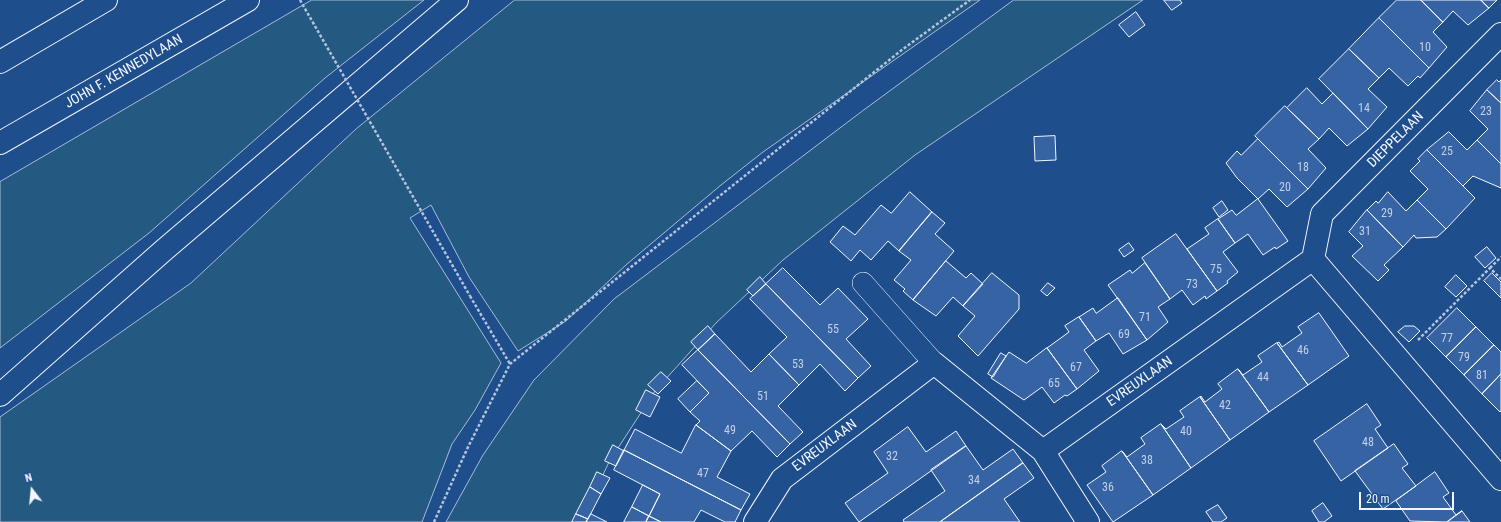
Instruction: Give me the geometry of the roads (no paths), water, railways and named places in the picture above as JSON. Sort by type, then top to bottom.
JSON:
[{"type":"main road","name":"JOHN F. KENNEDYLAAN","points":[[0,143],[248,0]]},
{"type":"main road","points":[[0,395],[164,250],[457,0]]},
{"type":"main road","points":[[0,52],[105,1]]},
{"type":"main road","points":[[0,62],[105,1]]},
{"type":"main road","name":"DIEPPELAAN","points":[[1313,259],[1322,214],[1501,34]]},
{"type":"main road","points":[[1313,259],[1501,479]]},
{"type":"main road","name":"EVREUXLAAN","points":[[1043,451],[1313,259]]},
{"type":"main road","points":[[934,363],[1043,451],[1088,522]]},
{"type":"main road","name":"EVREUXLAAN","points":[[755,522],[782,479],[934,363]]},
{"type":"street","points":[[863,283],[934,363]]}]
